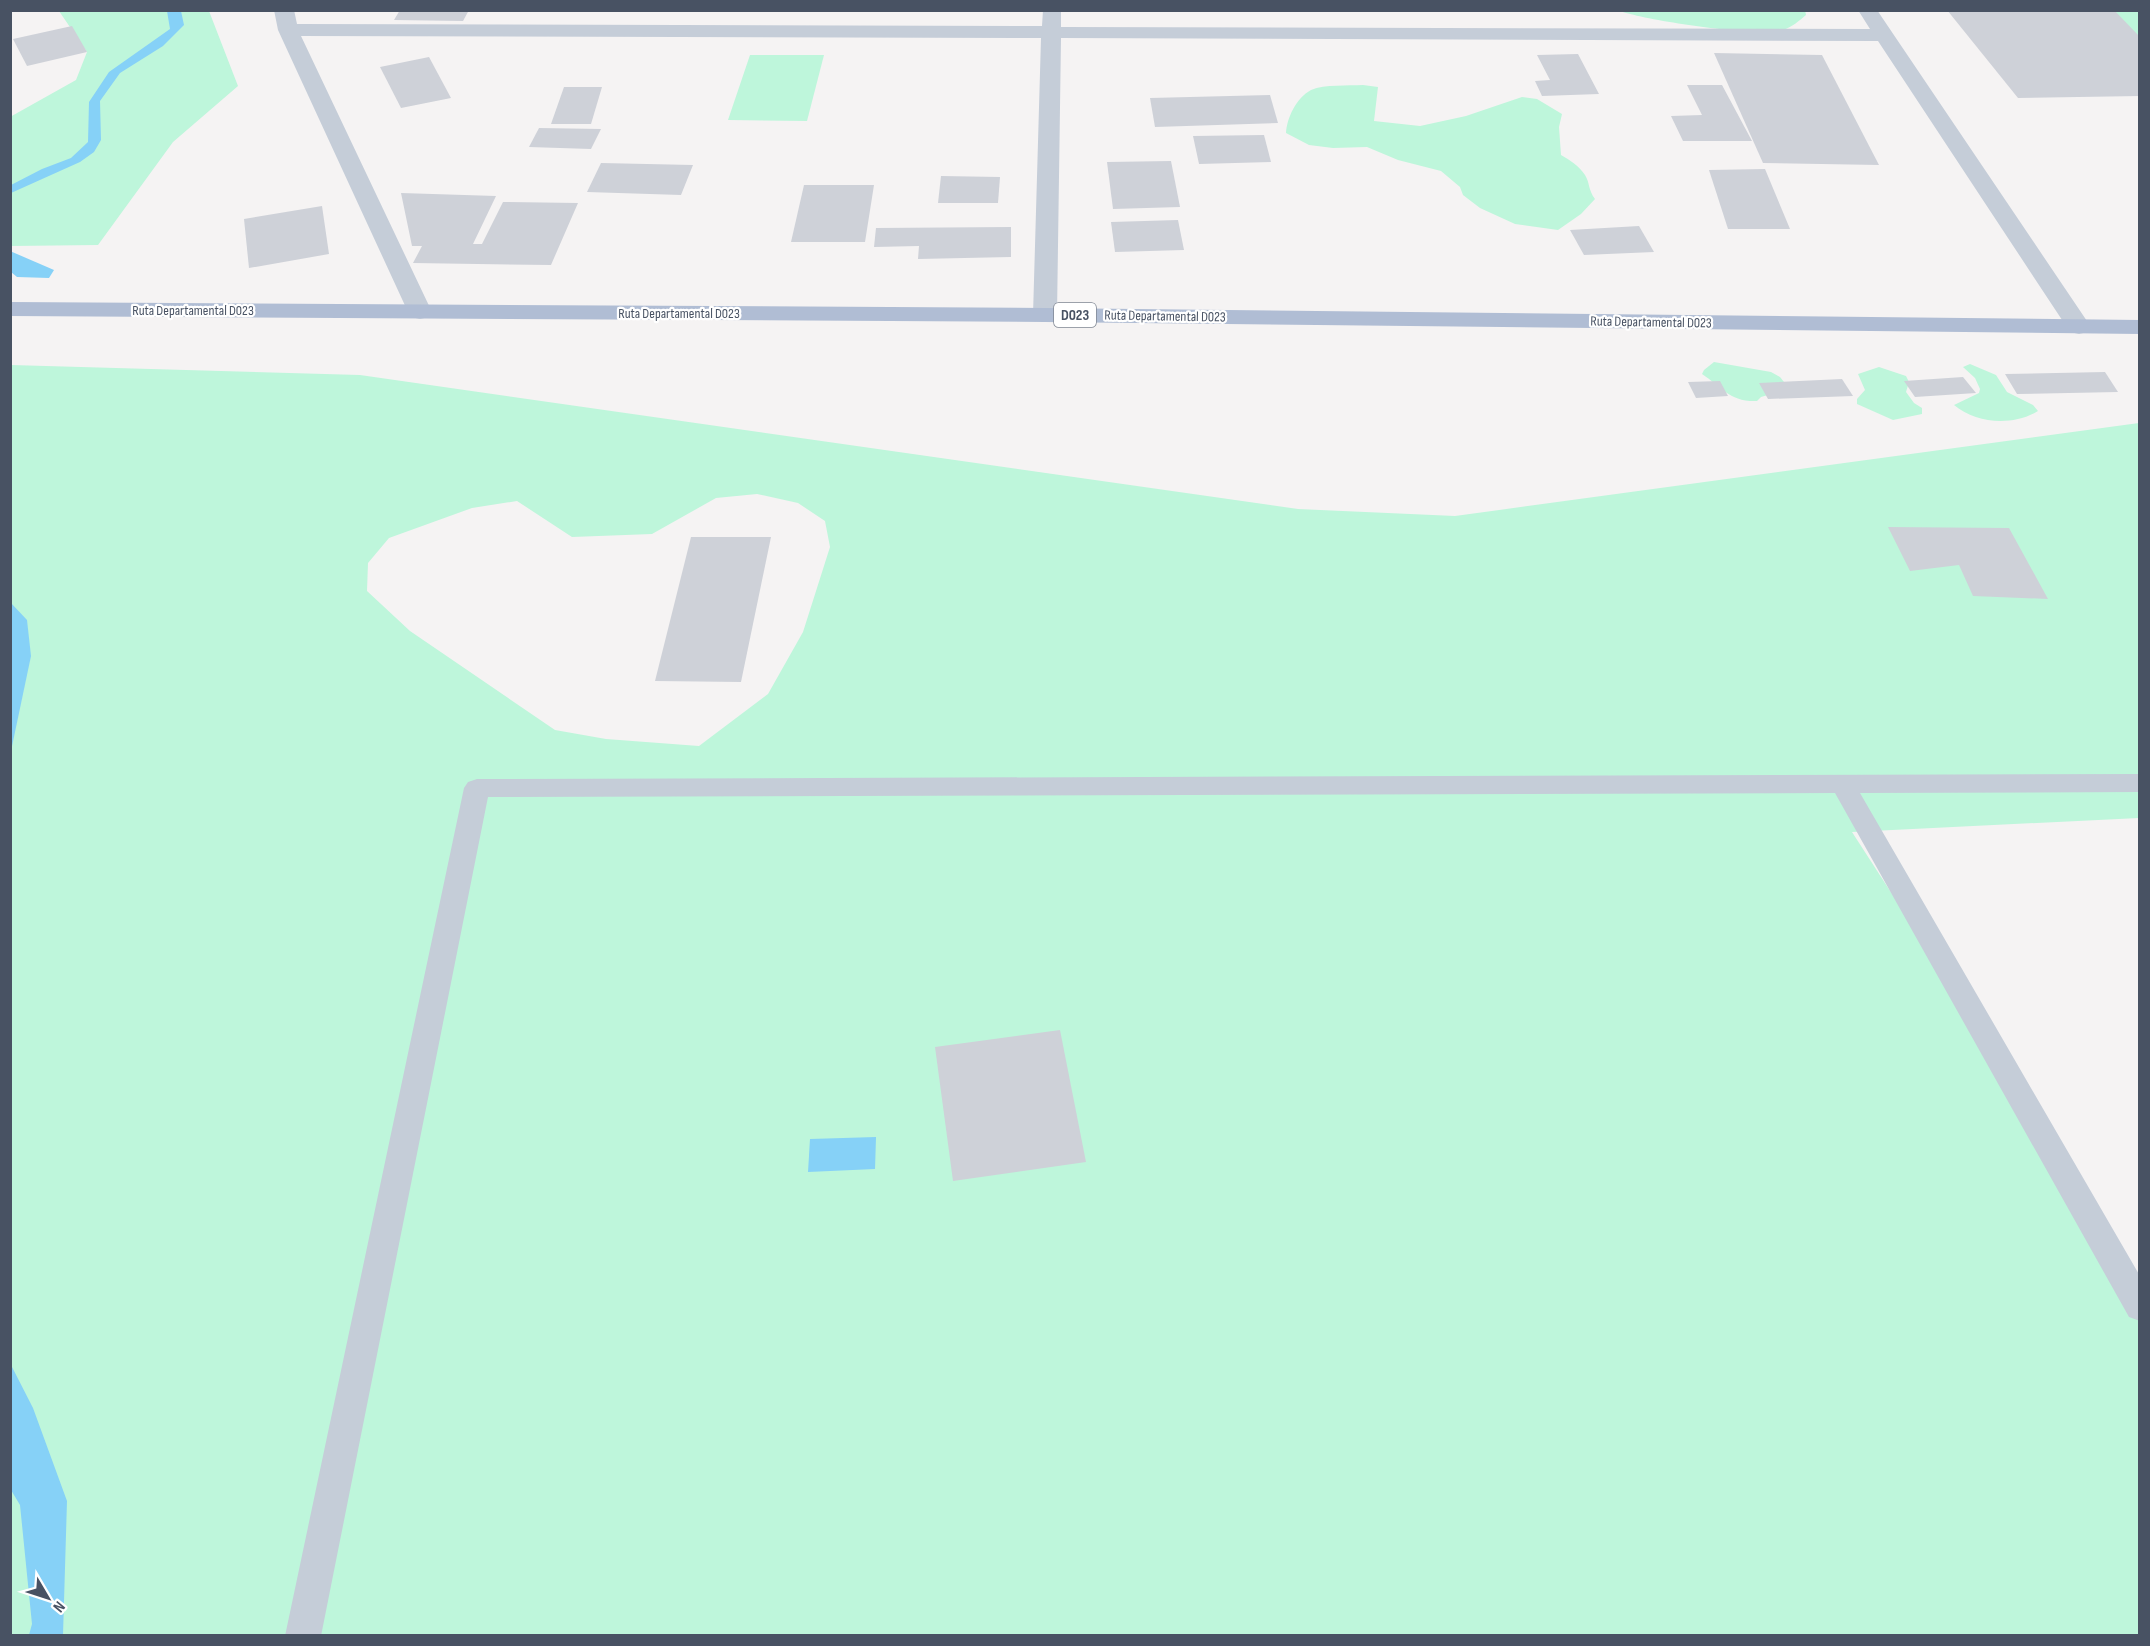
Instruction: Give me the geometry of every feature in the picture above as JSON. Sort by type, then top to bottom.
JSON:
[{"type":"main road","name":"Ruta Departamental D023","points":[[10,309],[1044,315],[2139,327]]},
{"type":"street","points":[[1866,10],[2079,327]]},
{"type":"street","points":[[420,312],[286,20],[1052,21],[1883,35]]},
{"type":"street","points":[[1044,315],[1052,21]]},
{"type":"lane","points":[[303,1635],[477,788],[1844,786],[2139,783]]},
{"type":"lane","points":[[1844,786],[2139,1307]]},
{"type":"green space","points":[[1805,10],[1806,15],[1792,26],[1770,32],[1702,27],[1620,11]]},
{"type":"green space","points":[[59,11],[209,11],[238,86],[173,142],[98,245],[11,246],[10,117],[76,80],[87,52]]},
{"type":"green space","points":[[2102,11],[2139,11],[2139,40]]},
{"type":"green space","points":[[750,55],[824,55],[807,121],[728,120]]},
{"type":"green space","points":[[1330,86],[1378,87],[1374,121],[1420,126],[1466,116],[1522,97],[1537,99],[1562,114],[1559,127],[1561,155],[1583,172],[1595,199],[1581,214],[1558,230],[1515,224],[1480,208],[1463,195],[1460,187],[1441,171],[1398,160],[1367,147],[1333,148],[1309,145],[1286,133],[1293,109],[1311,90]]},
{"type":"green space","points":[[1714,362],[1771,372],[1784,382],[1778,392],[1761,397],[1757,401],[1739,399],[1726,393],[1702,374]]},
{"type":"green space","points":[[1970,364],[1996,375],[2007,392],[2033,405],[2038,411],[2018,419],[1995,421],[1973,416],[1954,405],[1979,393],[1980,389],[1975,378],[1963,367]]},
{"type":"green space","points":[[11,365],[360,375],[1298,509],[1455,516],[2139,423],[2139,818],[1852,832],[2139,1276],[2139,1635],[11,1636]],"holes":[[[757,494],[798,503],[825,521],[830,547],[803,632],[768,694],[699,746],[606,739],[555,730],[410,631],[367,591],[368,563],[389,538],[472,508],[517,501],[572,537],[652,534],[716,498]]]},
{"type":"green space","points":[[1879,367],[1906,376],[1909,382],[1906,392],[1914,403],[1922,408],[1922,414],[1893,420],[1857,404],[1857,399],[1865,390],[1858,374]]},
{"type":"water","points":[[167,11],[181,11],[184,25],[163,46],[120,73],[100,101],[101,140],[94,152],[80,162],[11,193],[11,185],[42,169],[71,158],[88,142],[89,102],[109,72],[170,29]]},
{"type":"water","points":[[10,251],[54,270],[49,278],[17,277],[11,272]]},
{"type":"water","points":[[11,603],[27,620],[31,656],[11,751]]},
{"type":"water","points":[[876,1137],[875,1169],[808,1172],[810,1139]]},
{"type":"water","points":[[11,1365],[33,1408],[67,1501],[63,1635],[29,1635],[32,1624],[20,1505],[11,1490]]},
{"type":"building","points":[[400,10],[469,10],[463,21],[394,20]]},
{"type":"building","points":[[1947,10],[2114,10],[2140,37],[2140,96],[2018,98]]},
{"type":"building","points":[[72,26],[87,52],[27,66],[13,39]]},
{"type":"building","points":[[1714,53],[1822,55],[1879,165],[1763,163]]},
{"type":"building","points":[[1578,54],[1599,94],[1542,96],[1535,81],[1550,80],[1537,55]]},
{"type":"building","points":[[429,57],[451,98],[401,108],[380,67]]},
{"type":"building","points":[[1687,85],[1722,85],[1752,141],[1683,141],[1671,116],[1702,115]]},
{"type":"building","points":[[564,87],[602,87],[591,124],[551,124]]},
{"type":"building","points":[[1270,95],[1278,123],[1155,127],[1150,98]]},
{"type":"building","points":[[539,128],[601,129],[591,149],[529,147]]},
{"type":"building","points":[[1264,135],[1271,162],[1199,164],[1193,136]]},
{"type":"building","points":[[1171,161],[1180,207],[1113,209],[1107,162]]},
{"type":"building","points":[[601,163],[693,165],[681,195],[587,192]]},
{"type":"building","points":[[1765,169],[1790,229],[1728,229],[1709,170]]},
{"type":"building","points":[[941,176],[1000,177],[998,203],[938,203]]},
{"type":"building","points":[[804,185],[874,185],[865,242],[791,242]]},
{"type":"building","points":[[401,193],[496,196],[473,244],[482,244],[503,202],[578,203],[551,265],[413,263],[422,246],[412,246]]},
{"type":"building","points":[[322,206],[329,254],[249,268],[244,219]]},
{"type":"building","points":[[1178,220],[1184,250],[1115,252],[1111,222]]},
{"type":"building","points":[[1639,226],[1654,252],[1584,255],[1570,230]]},
{"type":"building","points":[[1011,227],[1011,257],[918,259],[919,246],[874,247],[876,228]]},
{"type":"building","points":[[2105,372],[2118,392],[2017,394],[2005,374]]},
{"type":"building","points":[[1963,377],[1976,393],[1915,397],[1904,381]]},
{"type":"building","points":[[1842,379],[1853,396],[1768,399],[1759,383]]},
{"type":"building","points":[[1720,381],[1728,396],[1696,398],[1688,382]]},
{"type":"building","points":[[1888,527],[2009,528],[2048,599],[1973,596],[1959,565],[1910,571]]},
{"type":"building","points":[[691,537],[771,537],[741,682],[655,681]]},
{"type":"building","points":[[1060,1030],[1086,1162],[953,1181],[935,1047]]}]
